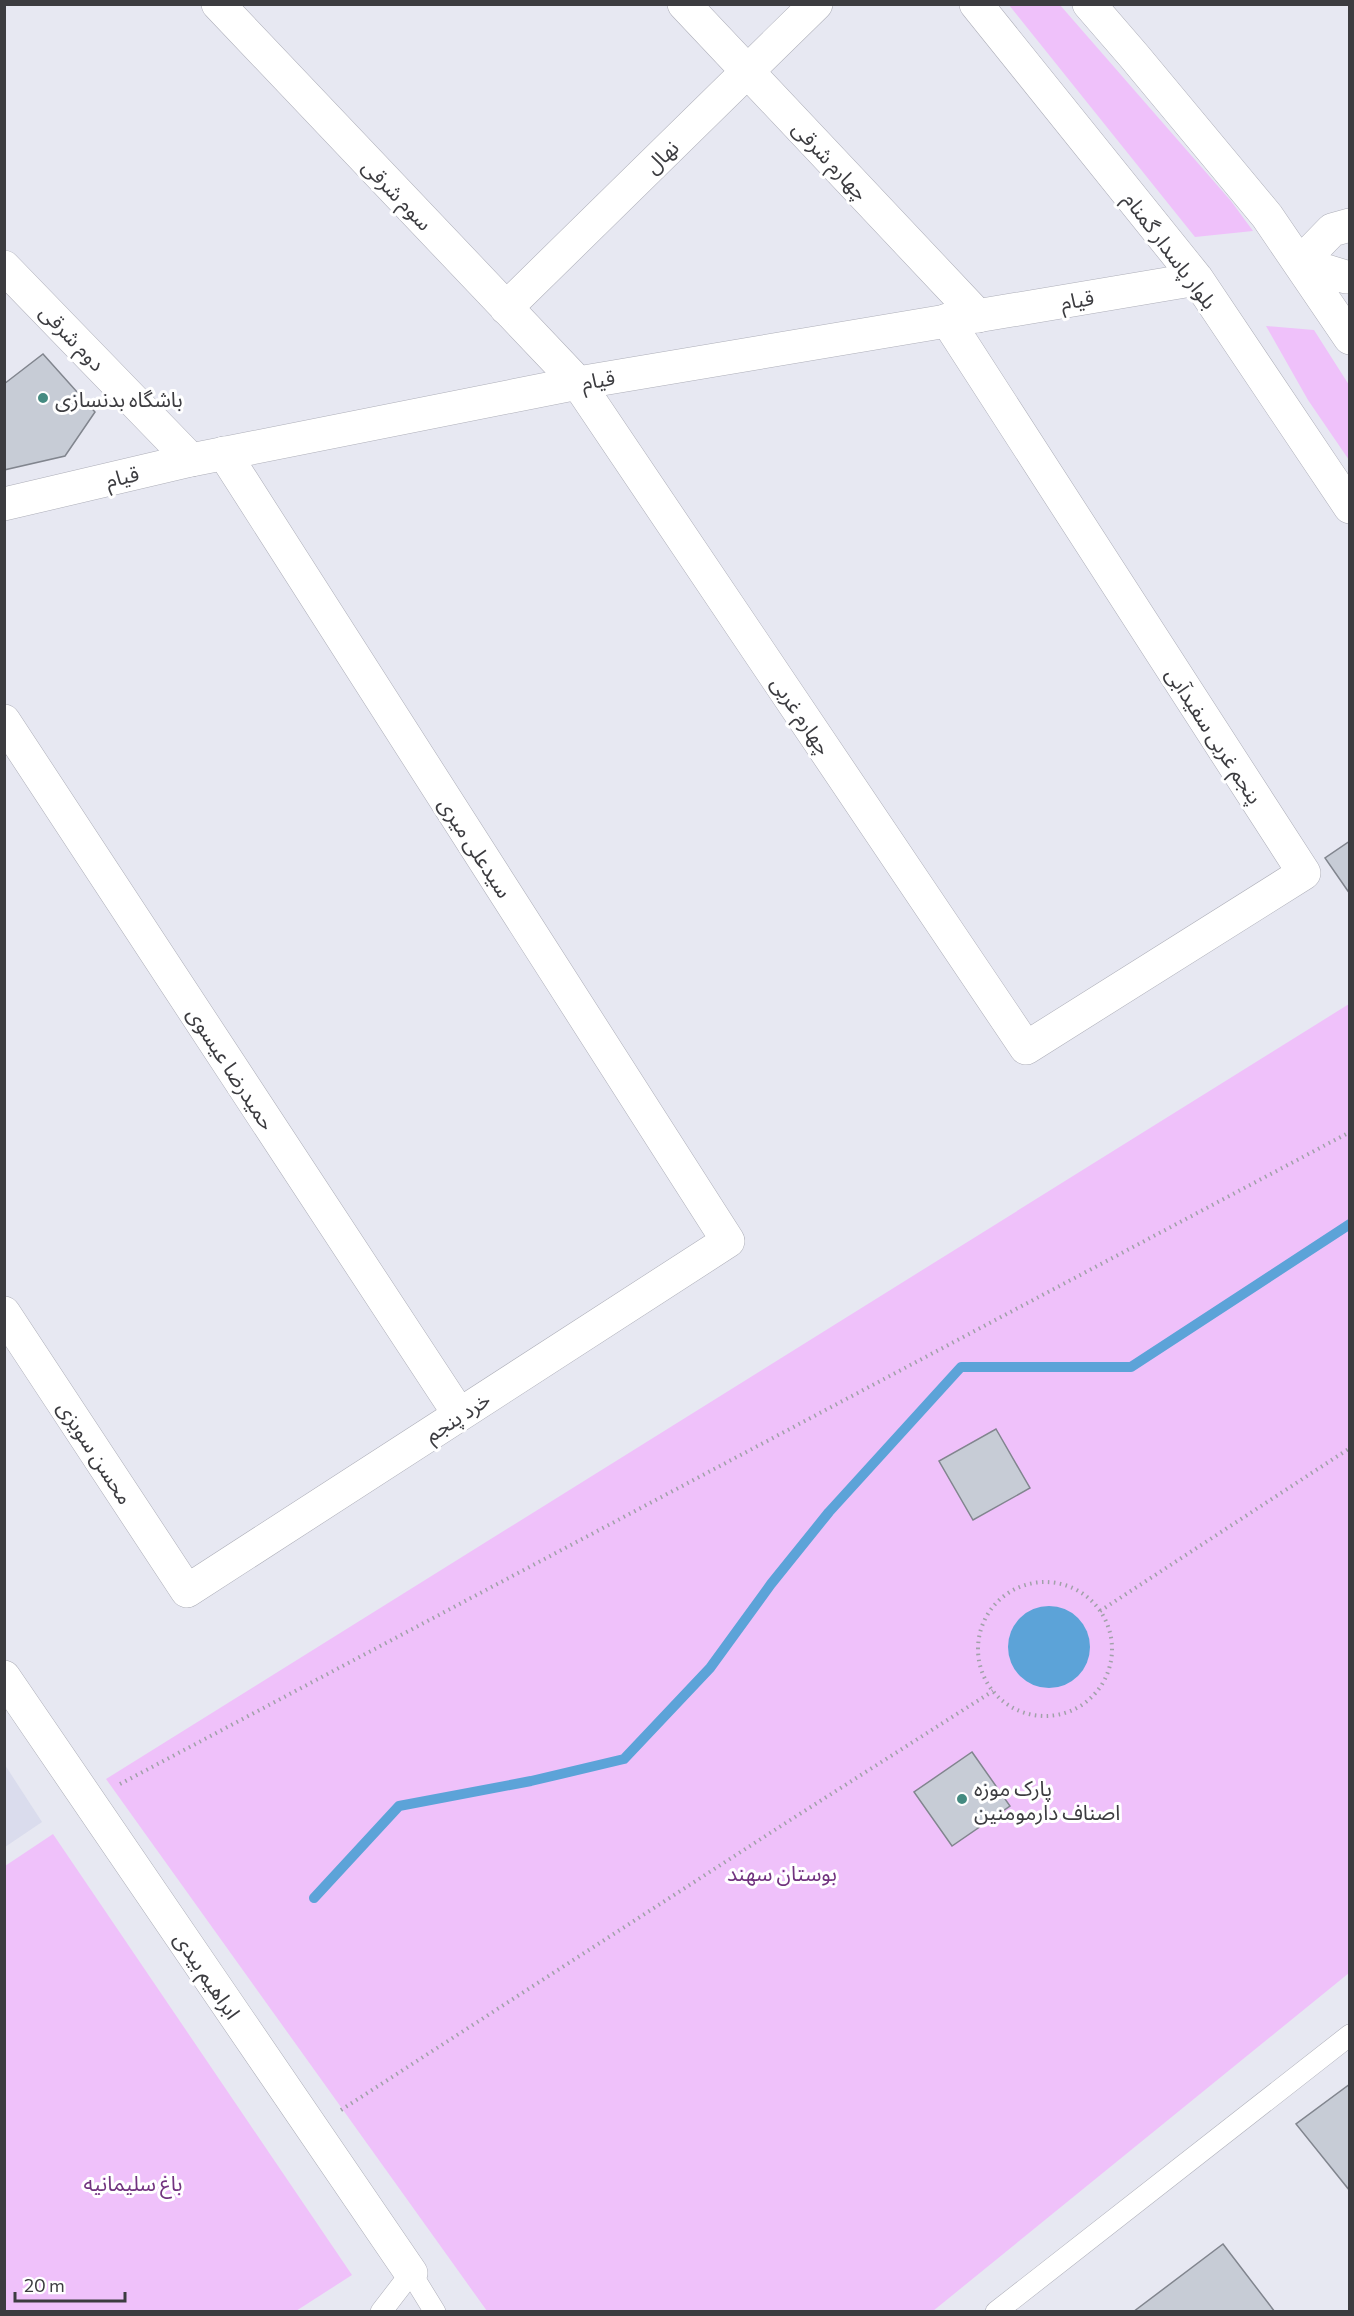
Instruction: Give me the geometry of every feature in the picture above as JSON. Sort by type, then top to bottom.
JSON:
[{"type":"street","name":"سوم شرقی","points":[[218,4],[578,383]]},
{"type":"street","name":"چهارم شرقی","points":[[684,4],[748,71],[962,318]]},
{"type":"street","name":"نهال","points":[[506,308],[816,4]]},
{"type":"street","name":"بلوار پاسدار گمنام","points":[[976,4],[1197,279],[1350,507]]},
{"type":"street","points":[[1089,4],[1267,216],[1350,338]]},
{"type":"street","points":[[1300,263],[1332,230],[1350,225]]},
{"type":"street","points":[[1300,263],[1350,277]]},
{"type":"street","name":"دوم شرقی","points":[[4,267],[191,460]]},
{"type":"street","name":"قیام","points":[[4,504],[224,453],[578,383],[1197,279]]},
{"type":"street","name":"پنجم غربی سفیدآبی","points":[[962,318],[1304,873],[1026,1048]]},
{"type":"street","name":"چهارم غربی","points":[[578,383],[1026,1048]]},
{"type":"street","name":"سیدعلی میری","points":[[224,453],[728,1240]]},
{"type":"street","name":"حمیدرضا عیسوی","points":[[4,721],[459,1414]]},
{"type":"street","name":"خرد پنجم","points":[[187,1591],[728,1240]]},
{"type":"street","name":"محسن سویزی","points":[[4,1313],[187,1591]]},
{"type":"street","name":"ابراهیم بیدی","points":[[4,1677],[411,2273]]},
{"type":"lane","points":[[996,2312],[1350,2035]]},
{"type":"lane","points":[[381,2312],[411,2273],[435,2312]]},
{"type":"path","points":[[88,1800],[1350,1132]]},
{"type":"path","points":[[1100,1611],[1350,1448]]},
{"type":"path","points":[[1045,1581],[1066,1585],[1085,1594],[1100,1611],[1110,1631],[1112,1654],[1108,1676],[1095,1695],[1077,1709],[1054,1716],[1031,1715],[1010,1707],[993,1692],[982,1673],[978,1652],[980,1630],[990,1611],[1005,1595],[1023,1585],[1045,1581]]},
{"type":"path","points":[[312,2129],[783,1824],[993,1692]]},
{"type":"shaded area","points":[[5,1765],[42,1822],[4,1847]]},
{"type":"green space","points":[[1009,5],[1060,5],[1231,201],[1253,231],[1195,237]]},
{"type":"green space","points":[[1266,326],[1314,330],[1349,385],[1349,460],[1308,400]]},
{"type":"green space","name":"بوستان سهند","points":[[1349,1004],[1349,1973],[933,2311],[487,2311],[106,1779]]},
{"type":"green space","name":"باغ سلیمانیه","points":[[53,1834],[352,2275],[296,2311],[5,2311],[5,1866]]},
{"type":"water","points":[[1049,1606],[1065,1609],[1078,1618],[1087,1631],[1090,1647],[1087,1663],[1078,1676],[1065,1685],[1049,1688],[1033,1685],[1020,1676],[1011,1663],[1008,1647],[1011,1631],[1020,1618],[1033,1609]]},
{"type":"building","name":"باشگاه بدنسازی","points":[[43,354],[95,412],[65,456],[4,470],[4,384]]},
{"type":"building","points":[[1350,841],[1350,894],[1325,858]]},
{"type":"building","points":[[996,1429],[1030,1488],[973,1520],[939,1461]]},
{"type":"building","name":"پارک موزه اصناف دارمومنین","points":[[972,1752],[1010,1806],[952,1846],[914,1792]]},
{"type":"building","points":[[1350,2084],[1350,2191],[1296,2124]]},
{"type":"building","points":[[1223,2244],[1275,2312],[1133,2312]]},
{"type":"waterway","points":[[314,1898],[399,1806],[531,1781],[624,1759],[710,1668],[771,1584],[829,1512],[961,1367],[1131,1367],[1350,1224]]},
{"type":"place","name":"باشگاه بدنسازی","points":[[43,398]]},
{"type":"place","name":"پارک موزه اصناف دارمومنین","points":[[962,1799]]}]
